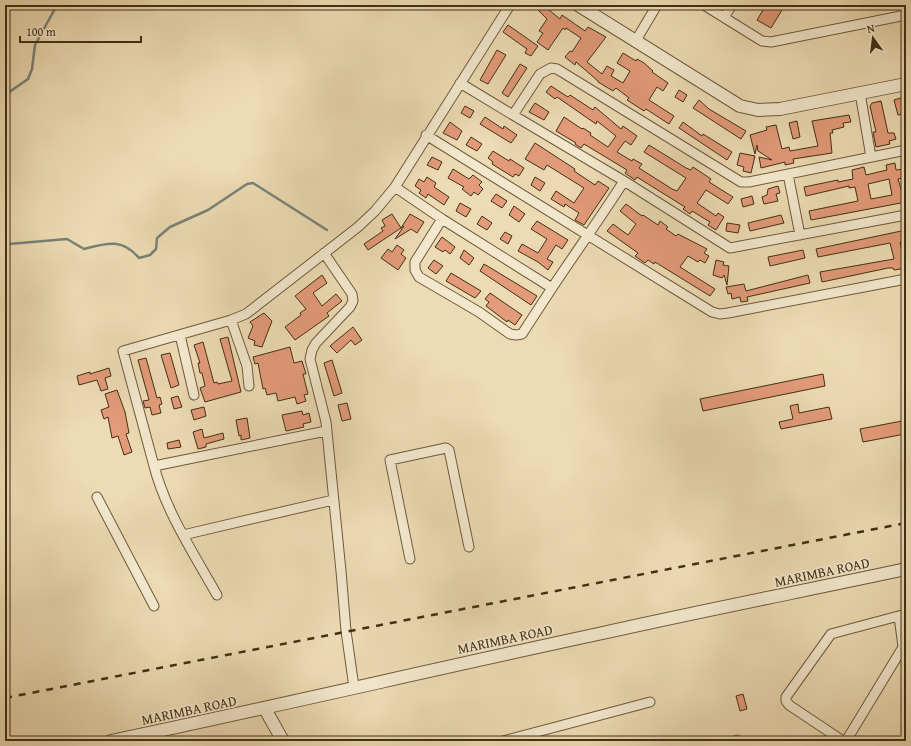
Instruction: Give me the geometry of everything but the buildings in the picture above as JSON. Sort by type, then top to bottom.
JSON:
[{"type":"street","points":[[217,595],[183,534],[158,481],[123,351],[231,320],[246,314],[345,238],[375,211],[395,187],[426,135],[510,5]]},
{"type":"street","points":[[578,5],[635,42],[740,106],[758,110],[780,109],[906,84]]},
{"type":"street","points":[[635,42],[657,5]]},
{"type":"street","points":[[704,5],[762,41],[771,42],[906,15]]},
{"type":"street","points":[[724,17],[732,5]]},
{"type":"street","points":[[513,116],[540,74],[551,68],[557,69],[741,182],[749,182],[906,150]]},
{"type":"street","points":[[460,83],[624,181],[730,248],[906,215]]},
{"type":"street","points":[[860,93],[871,157]]},
{"type":"street","points":[[426,135],[712,312],[720,314],[906,279]]},
{"type":"street","points":[[788,174],[800,235]]},
{"type":"street","points":[[442,219],[415,262],[415,270],[419,277],[479,312],[510,334],[522,334],[624,181]]},
{"type":"street","points":[[395,187],[442,219],[552,288]]},
{"type":"street","points":[[324,253],[352,294],[353,301],[350,307],[316,343],[312,350],[310,359],[326,431],[342,571],[346,632],[354,687]]},
{"type":"street","points":[[231,320],[247,366],[249,386]]},
{"type":"street","points":[[180,335],[194,395]]},
{"type":"street","points":[[154,466],[326,431]]},
{"type":"street","points":[[410,559],[390,460],[446,448],[448,450],[468,547]]},
{"type":"street","points":[[97,497],[154,606]]},
{"type":"street","points":[[183,534],[333,500]]},
{"type":"street","name":"MARIMBA ROAD","points":[[110,741],[265,709],[354,687],[598,634],[906,569]]},
{"type":"street","points":[[902,615],[903,647],[844,741],[789,705],[786,701],[786,697],[831,634],[902,615]]},
{"type":"street","points":[[503,741],[650,702]]},
{"type":"street","points":[[265,709],[283,741]]},
{"type":"waterway","points":[[5,95],[28,79],[32,69],[35,45],[57,5]]},
{"type":"waterway","points":[[5,246],[9,244],[67,239],[84,249],[107,244],[120,245],[126,247],[139,258],[150,255],[156,249],[157,238],[170,227],[208,210],[247,184],[253,183],[327,230]]},
{"type":"railway","points":[[5,698],[906,523]]}]
